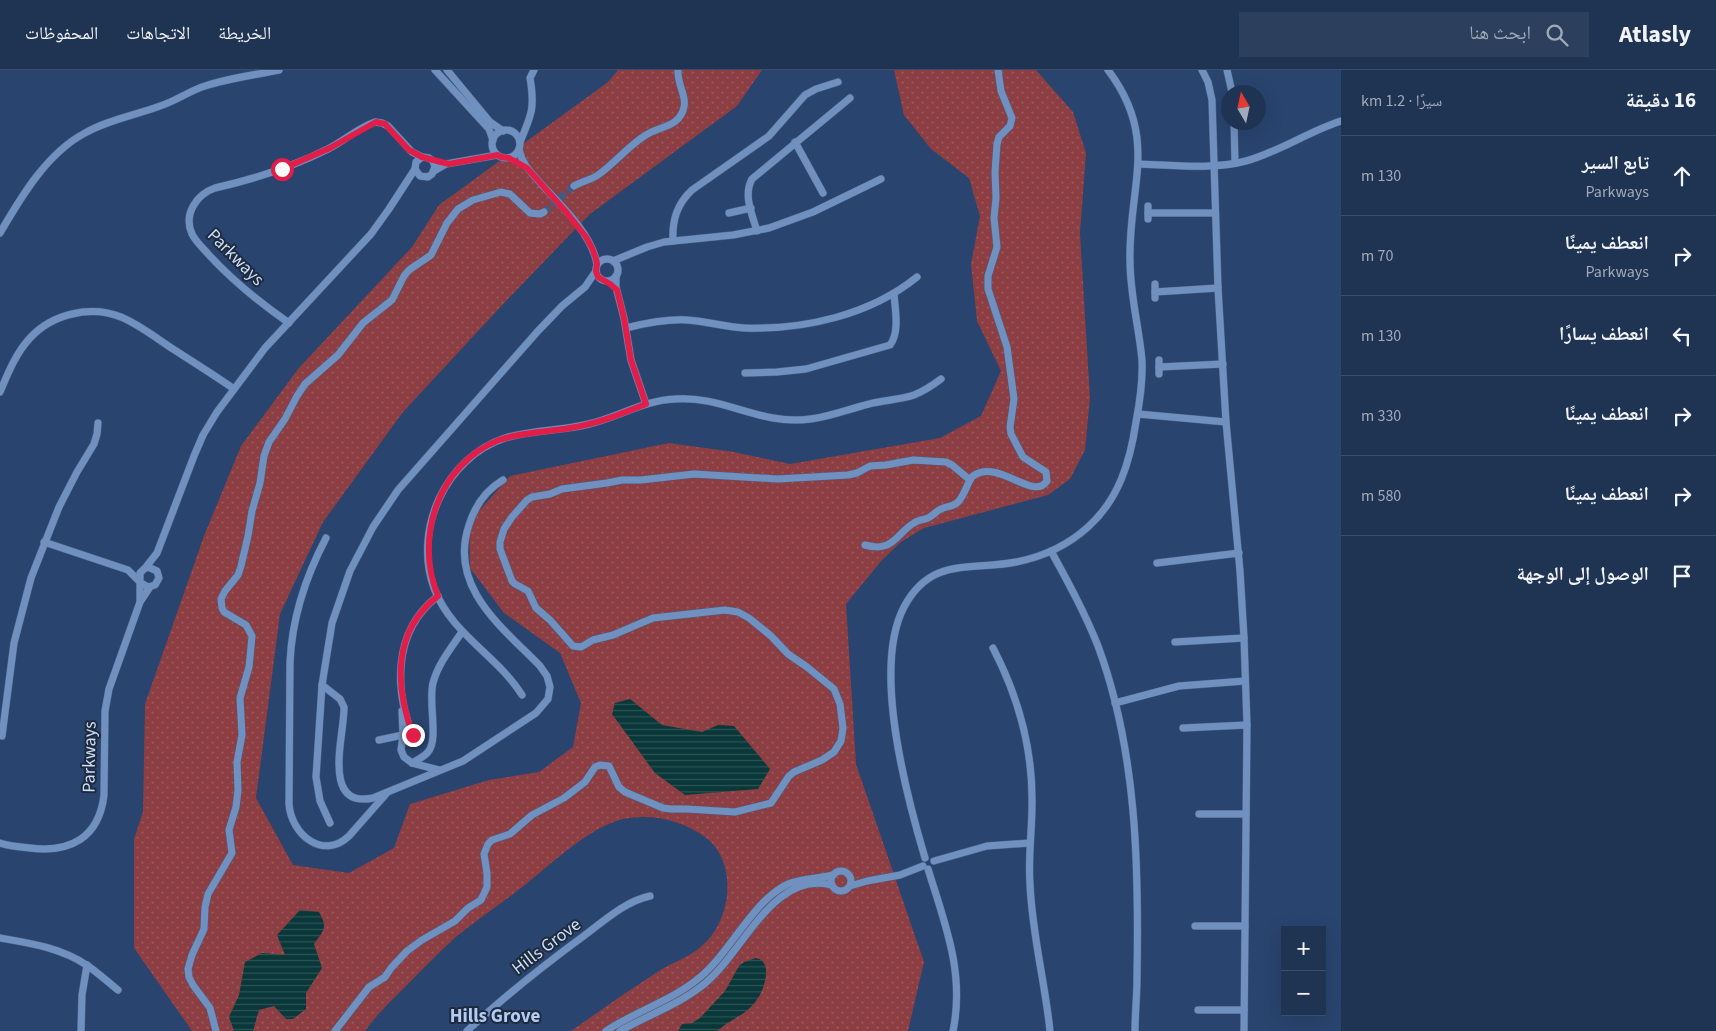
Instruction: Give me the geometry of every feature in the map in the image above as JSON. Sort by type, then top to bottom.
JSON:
[{"type":"street","points":[[0,233],[18,202],[34,180],[65,146],[85,132],[101,125],[162,106],[205,86],[279,70]]},
{"type":"street","points":[[435,70],[489,129],[498,155]]},
{"type":"street","points":[[447,70],[490,122],[503,131],[516,134],[522,159],[527,168],[586,237],[592,248],[598,277],[617,290]]},
{"type":"street","points":[[574,186],[597,176],[647,134],[678,120],[682,115],[685,105],[679,86],[678,70]]},
{"type":"street","points":[[865,545],[878,547],[890,543],[914,523],[955,504],[966,491],[973,476],[981,473],[997,472],[1037,488],[1043,486],[1048,478],[1045,470],[1031,464],[1023,457],[1011,434],[1010,427],[1014,399],[1008,347],[988,289],[988,276],[997,247],[994,218],[997,144],[999,137],[1010,126],[1012,118],[1002,91],[998,70]]},
{"type":"street","points":[[954,1031],[957,997],[953,953],[946,923],[922,862],[925,858],[904,774],[891,690],[891,654],[895,630],[902,609],[912,594],[930,578],[961,566],[1016,562],[1034,558],[1051,551],[1080,533],[1096,518],[1110,501],[1121,481],[1128,460],[1138,414],[1142,367],[1132,297],[1130,246],[1132,212],[1139,164],[1138,139],[1131,111],[1123,92],[1108,70]]},
{"type":"street","points":[[1202,70],[1208,82],[1212,100],[1214,212],[1218,288],[1226,422],[1239,553],[1244,638],[1247,725],[1244,1031]]},
{"type":"street","points":[[1227,70],[1230,85]]},
{"type":"street","points":[[509,158],[516,153],[533,105],[530,72]]},
{"type":"street","points":[[673,240],[673,224],[677,211],[683,200],[692,190],[769,136],[805,95],[816,89],[838,82]]},
{"type":"street","points":[[757,231],[748,191],[752,179],[850,98]]},
{"type":"street","points":[[1139,164],[1213,166],[1235,164],[1253,159],[1341,121]]},
{"type":"street","name":"Parkways","points":[[289,323],[232,278],[196,239],[190,228],[190,217],[194,204],[198,199],[209,190],[265,175],[298,163],[330,148],[376,122],[388,126],[409,150],[417,163]]},
{"type":"street","points":[[512,132],[528,122]]},
{"type":"street","points":[[1234,130],[1235,164]]},
{"type":"street","points":[[481,158],[498,133],[503,131]]},
{"type":"street","points":[[795,142],[823,193]]},
{"type":"street","points":[[404,186],[412,180],[430,176],[439,167],[498,155],[509,158],[527,168]]},
{"type":"street","points":[[140,582],[140,573],[157,553],[198,445],[217,412],[234,389],[265,348],[368,237],[384,217],[417,163],[427,157],[449,164]]},
{"type":"street","points":[[432,160],[434,171]]},
{"type":"street","points":[[417,163],[416,174],[422,177]]},
{"type":"street","points":[[592,248],[605,259],[613,261],[655,244],[673,240],[726,236],[757,231],[813,212],[880,179]]},
{"type":"street","points":[[216,1031],[210,1008],[193,985],[188,969],[204,929],[205,906],[208,894],[232,853],[229,830],[236,807],[238,790],[237,762],[242,735],[240,698],[249,667],[252,636],[246,625],[224,612],[221,599],[225,590],[238,575],[241,566],[252,511],[260,483],[264,456],[269,442],[305,384],[338,355],[363,323],[392,300],[409,270],[427,259],[434,250],[447,223],[458,209],[473,200],[500,192],[510,194],[530,213],[544,212]]},
{"type":"street","points":[[729,213],[751,208]]},
{"type":"street","points":[[1148,213],[1214,212]]},
{"type":"street","points":[[585,287],[612,280],[624,260],[630,255]]},
{"type":"street","points":[[330,823],[320,801],[316,777],[322,684],[329,637],[340,596],[357,556],[381,514],[398,490],[538,331],[562,306],[585,287],[596,268],[605,259]]},
{"type":"street","points":[[613,261],[617,273],[617,290],[631,360],[646,404]]},
{"type":"street","points":[[626,328],[672,320],[689,320],[742,328],[764,328],[796,324],[843,315],[876,304],[894,294],[917,277]]},
{"type":"street","points":[[1155,291],[1218,288]]},
{"type":"street","points":[[745,373],[806,369],[890,345],[895,328],[894,294]]},
{"type":"street","points":[[0,392],[23,347],[39,330],[66,316],[96,312],[114,315],[129,321],[234,389]]},
{"type":"street","points":[[1159,367],[1224,364]]},
{"type":"street","points":[[522,695],[502,668],[450,619],[431,578],[428,540],[431,520],[441,493],[465,463],[488,446],[506,438],[584,425],[620,415],[646,404],[672,399],[690,398],[776,418],[809,420],[914,395],[941,379]]},
{"type":"street","points":[[1138,414],[1226,422]]},
{"type":"street","points":[[2,736],[10,664],[24,599],[44,542],[64,495],[94,444],[98,423]]},
{"type":"street","points":[[335,1031],[369,987],[385,977],[390,968],[407,951],[455,921],[483,897],[487,887],[484,854],[488,844],[492,840],[510,834],[532,815],[564,798],[585,782],[594,767],[600,765],[609,766],[619,787],[625,792],[663,808],[670,810],[687,809],[736,812],[771,803],[789,776],[828,757],[834,752],[841,741],[843,728],[840,704],[834,689],[788,654],[771,636],[749,618],[738,612],[725,610],[653,618],[613,635],[593,640],[581,647],[573,646],[550,620],[536,608],[528,591],[512,581],[501,556],[500,542],[504,529],[527,500],[562,489],[622,480],[702,474],[761,478],[812,477],[852,474],[870,466],[886,466],[913,460],[946,462],[970,480]]},
{"type":"street","points":[[322,684],[340,699],[344,708],[338,766],[341,781],[346,791],[354,798],[363,799],[373,798],[471,756],[536,713],[545,704],[549,693],[549,681],[544,670],[486,610],[474,590],[466,566],[466,537],[473,515],[487,492],[503,480]]},
{"type":"street","points":[[326,538],[307,577],[291,640],[290,815],[295,826],[308,839],[321,845],[334,845],[349,836],[388,792]]},
{"type":"street","points":[[44,542],[128,570],[153,568],[157,570]]},
{"type":"street","points":[[1051,551],[1080,604],[1103,661],[1115,703],[1127,763],[1136,849],[1138,941],[1135,1031]]},
{"type":"street","points":[[128,570],[145,586],[155,585],[159,575],[157,570],[157,553]]},
{"type":"street","points":[[1157,563],[1239,553]]},
{"type":"street","name":"Parkways","points":[[140,582],[140,602]]},
{"type":"street","name":"Parkways","points":[[0,843],[44,850],[62,848],[78,841],[97,821],[104,795],[105,722],[108,694],[140,602],[150,587]]},
{"type":"street","points":[[416,743],[409,726],[404,705],[400,676],[402,660],[407,637],[417,616],[426,605],[438,596]]},
{"type":"street","points":[[412,763],[425,755],[432,745],[434,736],[431,700],[433,683],[439,668],[462,632]]},
{"type":"street","points":[[1175,642],[1244,638]]},
{"type":"street","points":[[993,648],[1015,695],[1025,729],[1031,782],[1030,885],[1033,923],[1050,1031]]},
{"type":"street","points":[[1115,703],[1179,686],[1245,681]]},
{"type":"street","points":[[404,705],[402,713],[402,754],[406,760],[412,763],[439,770]]},
{"type":"street","points":[[1183,728],[1247,725]]},
{"type":"street","points":[[379,740],[403,735]]},
{"type":"street","points":[[1199,814],[1246,814]]},
{"type":"street","points":[[934,861],[987,846],[1030,843]]},
{"type":"street","name":"Parkways","points":[[0,848],[12,846]]},
{"type":"street","points":[[925,858],[930,857],[934,861]]},
{"type":"street","points":[[833,875],[831,879],[832,885],[841,891],[867,880],[933,867],[934,861]]},
{"type":"street","points":[[606,1031],[673,995],[700,977],[718,959],[760,907],[776,891],[796,882],[833,875],[836,872],[842,871],[867,880]]},
{"type":"street","points":[[850,875],[850,886]]},
{"type":"street","points":[[620,1031],[671,1006],[706,983],[728,960],[770,907],[784,894],[795,888],[811,884],[832,885]]},
{"type":"street","name":"Hills Grove","points":[[467,1031],[521,984],[584,935],[632,902],[650,896]]},
{"type":"street","points":[[1195,926],[1245,926]]},
{"type":"street","points":[[0,938],[43,946],[57,951],[87,965],[118,990]]},
{"type":"street","points":[[81,1031],[82,995],[87,965]]},
{"type":"street","points":[[1198,1010],[1244,1010]]},
{"type":"shaded area","points":[[618,70],[762,70],[737,106],[590,214],[403,412],[323,522],[280,614],[256,798],[293,865],[349,873],[394,848],[410,804],[489,780],[539,772],[573,747],[581,703],[560,653],[504,613],[470,568],[469,522],[510,476],[669,443],[734,452],[790,464],[940,438],[981,416],[1001,371],[977,321],[971,264],[980,216],[969,178],[931,149],[904,115],[894,70],[1036,70],[1073,112],[1086,153],[1080,233],[1090,398],[1085,450],[1070,479],[1048,495],[924,528],[901,542],[882,560],[846,604],[856,764],[924,962],[908,1031],[571,1031],[648,978],[699,949],[721,920],[727,890],[727,875],[723,860],[716,847],[696,831],[676,822],[666,819],[634,817],[610,823],[584,838],[518,891],[457,936],[385,1007],[365,1031],[192,1031],[134,948],[134,839],[143,812],[145,704],[204,536],[241,446],[298,369],[412,247],[439,205],[608,82]]},
{"type":"shaded area","points":[[630,699],[662,725],[702,732],[718,725],[734,726],[770,769],[758,789],[685,795],[655,773],[612,714],[615,703]]},
{"type":"shaded area","points":[[300,910],[319,912],[324,925],[324,929],[314,944],[322,968],[306,993],[306,1009],[293,1019],[286,1019],[274,1006],[259,1010],[253,1031],[234,1031],[229,1017],[239,995],[245,962],[262,953],[285,955],[277,935]]},
{"type":"shaded area","points":[[756,958],[765,965],[766,977],[759,996],[749,1008],[717,1031],[678,1031],[682,1024],[692,1023],[700,1018],[725,991],[739,966]]},
{"type":"tunnel","points":[[544,212],[574,186]]},
{"type":"district","name":"Hills Grove","points":[[495,1015]]},
{"type":"route","points":[[282,169],[330,148],[369,124],[376,122],[388,126],[409,150],[422,157],[449,164],[498,155],[509,158],[527,168],[586,237],[596,259],[596,274],[598,277],[617,290],[633,368],[646,404],[620,415],[584,425],[497,441],[472,456],[446,485],[431,520],[428,540],[429,568],[438,596],[426,605],[413,622],[407,637],[402,660],[400,676],[402,699],[413,735]]}]
